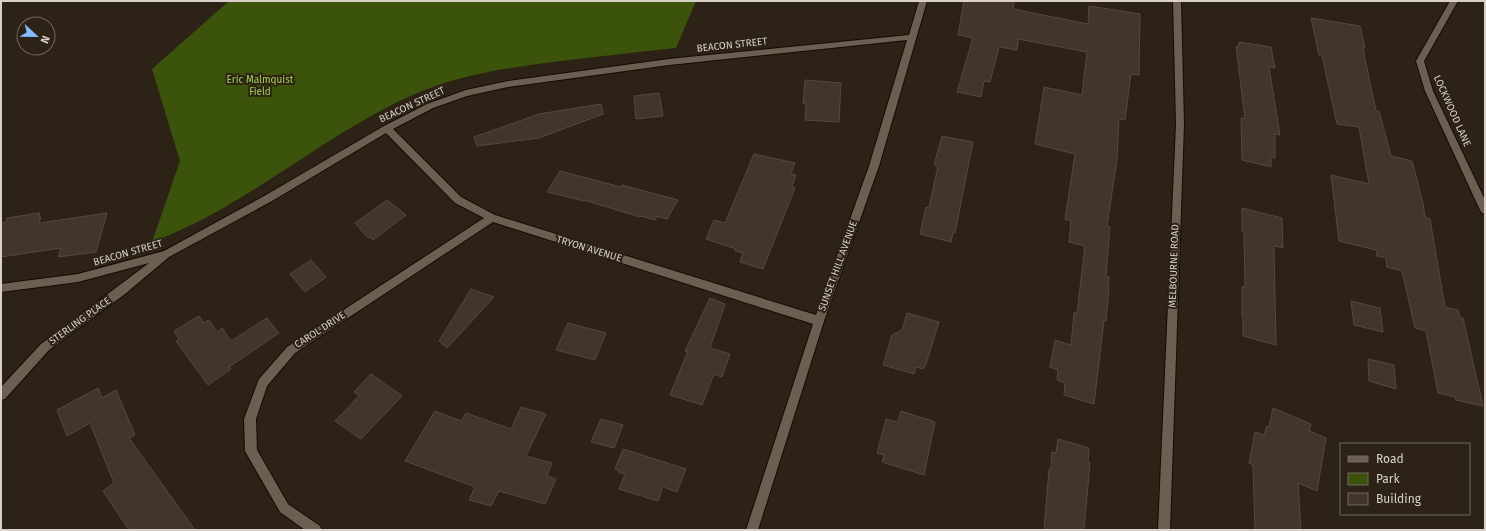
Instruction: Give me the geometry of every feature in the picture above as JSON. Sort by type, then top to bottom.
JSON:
[{"type":"street","name":"SUNSET HILL AVENUE","points":[[752,530],[819,321],[874,166],[923,1]]},
{"type":"street","name":"MELBOURNE ROAD","points":[[1164,530],[1180,124],[1177,1]]},
{"type":"street","name":"LOCKWOOD LANE","points":[[1454,1],[1420,61],[1429,91],[1485,210]]},
{"type":"street","name":"BEACON STREET","points":[[1,288],[78,278],[167,254],[269,198],[387,128],[430,106],[466,93],[508,84],[669,62],[913,37]]},
{"type":"street","name":"TRYON AVENUE","points":[[387,128],[458,200],[492,218],[819,321]]},
{"type":"street","name":"CAROL DRIVE","points":[[316,530],[284,508],[251,451],[250,419],[263,383],[291,350],[492,218]]},
{"type":"street","name":"STERLING PLACE","points":[[1,395],[44,347],[167,254]]},
{"type":"green space","name":"Eric Malmquist Field","points":[[229,1],[696,1],[676,48],[599,56],[518,67],[483,73],[432,87],[381,110],[220,210],[187,227],[152,242],[180,161],[152,69]]},
{"type":"building","points":[[964,1],[1014,1],[1013,9],[1088,24],[1089,6],[1140,14],[1139,75],[1131,74],[1125,120],[1119,119],[1117,159],[1107,226],[1110,227],[1106,276],[1109,277],[1109,289],[1094,404],[1064,395],[1065,383],[1057,380],[1058,370],[1050,367],[1055,340],[1071,345],[1074,313],[1077,313],[1085,246],[1069,242],[1071,221],[1065,219],[1075,154],[1035,144],[1044,87],[1082,95],[1087,52],[1018,39],[1017,50],[999,47],[990,82],[984,81],[981,97],[957,92],[973,38],[958,35]]},
{"type":"building","points":[[1311,18],[1360,26],[1365,47],[1363,47],[1364,54],[1376,111],[1379,111],[1391,156],[1412,161],[1423,203],[1425,217],[1430,219],[1445,307],[1458,310],[1460,318],[1463,318],[1483,406],[1456,400],[1455,397],[1438,393],[1426,331],[1415,328],[1402,271],[1387,267],[1386,258],[1377,256],[1376,250],[1339,241],[1331,175],[1369,184],[1359,127],[1337,124],[1322,56],[1319,55]]},
{"type":"building","points":[[1239,42],[1271,47],[1275,68],[1269,67],[1280,135],[1275,134],[1275,158],[1271,157],[1271,167],[1242,160],[1241,118],[1245,119],[1236,46],[1239,47]]},
{"type":"building","points":[[805,80],[841,83],[839,122],[805,120],[806,104],[803,104]]},
{"type":"building","points":[[659,93],[663,116],[636,119],[634,96]]},
{"type":"building","points":[[601,104],[603,114],[539,138],[477,146],[474,137],[539,114]]},
{"type":"building","points":[[942,136],[973,142],[955,233],[953,232],[951,242],[920,234],[926,207],[929,208],[938,166],[934,165]]},
{"type":"building","points":[[754,154],[795,163],[791,174],[796,175],[792,187],[795,188],[763,269],[740,262],[743,253],[735,251],[736,249],[706,239],[714,220],[725,223]]},
{"type":"building","points":[[560,171],[621,187],[622,185],[678,200],[667,219],[657,216],[655,220],[640,217],[584,200],[547,192]]},
{"type":"building","points":[[387,200],[406,215],[373,240],[370,237],[368,238],[355,223]]},
{"type":"building","points":[[1242,208],[1282,218],[1283,248],[1274,246],[1276,345],[1243,336],[1242,287],[1245,287]]},
{"type":"building","points":[[40,213],[39,218],[41,217],[39,223],[107,213],[96,252],[58,257],[61,248],[1,257],[1,223],[6,222],[7,218]]},
{"type":"building","points":[[311,260],[326,277],[305,292],[290,274]]},
{"type":"building","points":[[471,289],[494,297],[447,348],[439,341]]},
{"type":"building","points":[[710,298],[725,304],[710,348],[730,354],[722,377],[714,374],[702,405],[670,395],[688,351],[685,351]]},
{"type":"building","points":[[1351,301],[1380,308],[1383,332],[1354,325]]},
{"type":"building","points":[[907,313],[939,322],[926,364],[923,369],[916,367],[914,374],[883,365],[892,335],[902,330]]},
{"type":"building","points":[[199,316],[204,323],[209,320],[217,332],[222,328],[231,341],[267,318],[279,333],[229,367],[231,369],[208,385],[176,341],[179,339],[174,331]]},
{"type":"building","points":[[568,323],[606,333],[595,360],[556,350]]},
{"type":"building","points":[[1368,359],[1394,365],[1396,389],[1369,381]]},
{"type":"building","points":[[371,374],[402,396],[361,439],[335,421],[359,396],[354,392]]},
{"type":"building","points":[[98,388],[102,398],[116,390],[135,435],[129,438],[195,530],[129,530],[103,491],[114,483],[90,423],[67,436],[57,410]]},
{"type":"building","points":[[521,407],[546,414],[526,456],[552,463],[547,476],[556,479],[545,504],[499,491],[491,506],[469,500],[475,487],[405,461],[435,411],[461,421],[466,413],[511,429]]},
{"type":"building","points":[[1273,408],[1311,424],[1309,431],[1326,438],[1317,491],[1298,483],[1301,530],[1255,530],[1253,465],[1249,463],[1255,432],[1264,435],[1267,426],[1269,427]]},
{"type":"building","points":[[901,411],[935,422],[924,475],[882,462],[884,455],[877,453],[886,419],[898,422]]},
{"type":"building","points":[[601,419],[623,425],[614,448],[591,442]]},
{"type":"building","points":[[1058,439],[1089,448],[1088,462],[1090,463],[1084,530],[1044,530],[1049,469],[1051,469],[1052,452],[1056,453]]},
{"type":"building","points":[[623,449],[686,469],[677,492],[663,487],[658,501],[619,489],[625,474],[618,472],[619,470],[615,469]]}]
